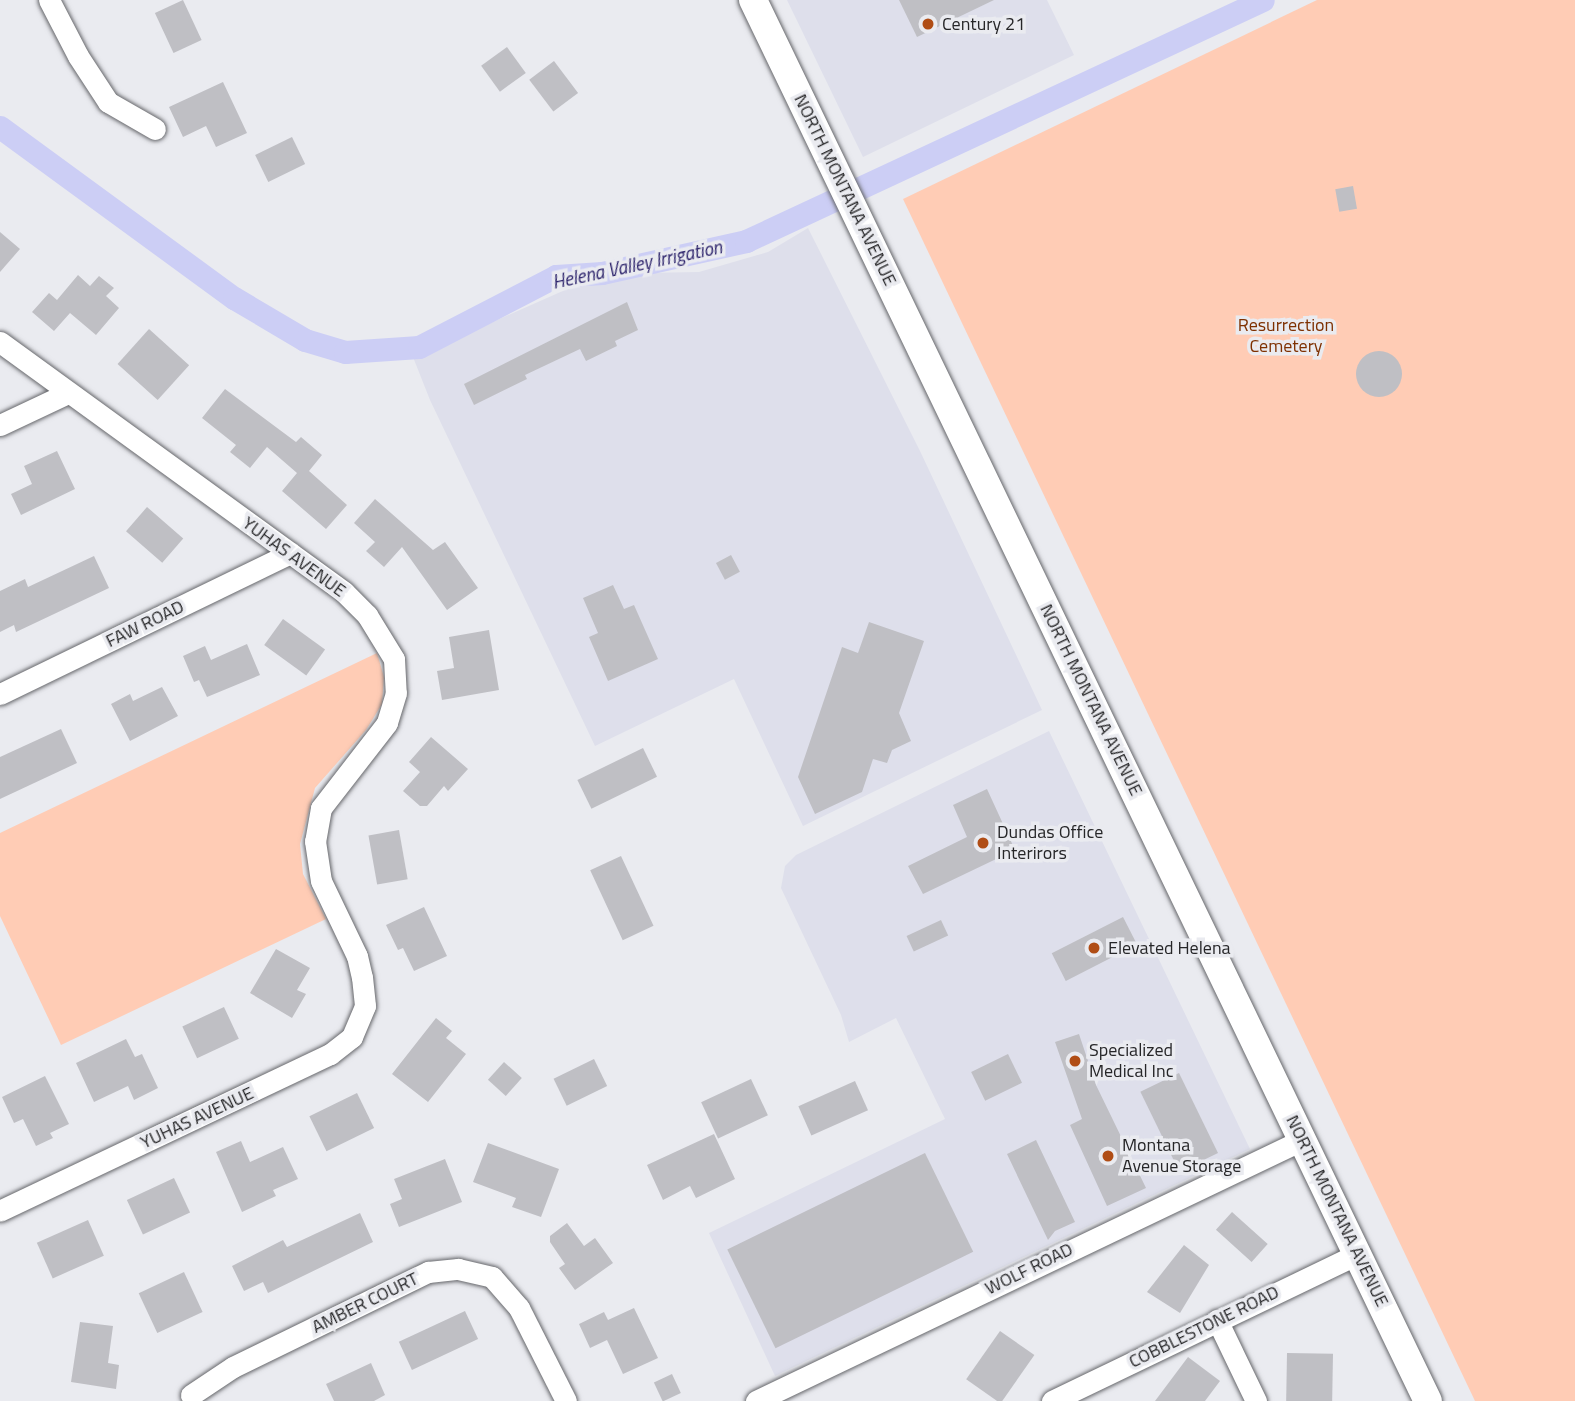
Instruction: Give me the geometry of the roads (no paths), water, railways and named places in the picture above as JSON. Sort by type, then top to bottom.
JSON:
[{"type":"main road","name":"NORTH MONTANA AVENUE","points":[[753,0],[1428,1401]]},
{"type":"street","points":[[49,0],[78,56],[108,102],[155,129]]},
{"type":"street","name":"YUHAS AVENUE","points":[[0,342],[290,553],[321,572],[352,599],[367,615],[394,659],[396,693],[387,723],[321,808],[315,841],[320,881],[357,956],[365,1006],[352,1037],[330,1054],[1,1208]]},
{"type":"street","points":[[0,425],[68,393]]},
{"type":"street","name":"FAW ROAD","points":[[0,694],[290,553]]},
{"type":"street","name":"WOLF ROAD","points":[[756,1401],[1303,1140]]},
{"type":"street","name":"COBBLESTONE ROAD","points":[[1052,1401],[1357,1254]]},
{"type":"street","name":"AMBER COURT","points":[[191,1395],[233,1367],[428,1272],[458,1269],[492,1277],[519,1308],[566,1401]]},
{"type":"street","points":[[1217,1320],[1256,1401]]},
{"type":"waterway","name":"Helena Valley Irrigation","points":[[0,127],[234,298],[305,340],[345,352],[419,347],[556,276],[602,273],[746,241],[1263,0]]},
{"type":"place","name":"Century 21","points":[[928,24]]},
{"type":"place","name":"Dundas Office Interirors","points":[[983,843]]},
{"type":"place","name":"Elevated Helena","points":[[1094,948]]},
{"type":"place","name":"Specialized Medical Inc","points":[[1075,1061]]},
{"type":"place","name":"Montana Avenue Storage","points":[[1108,1156]]},
{"type":"park label","name":"Resurrection Cemetery","points":[[1286,336]]}]
